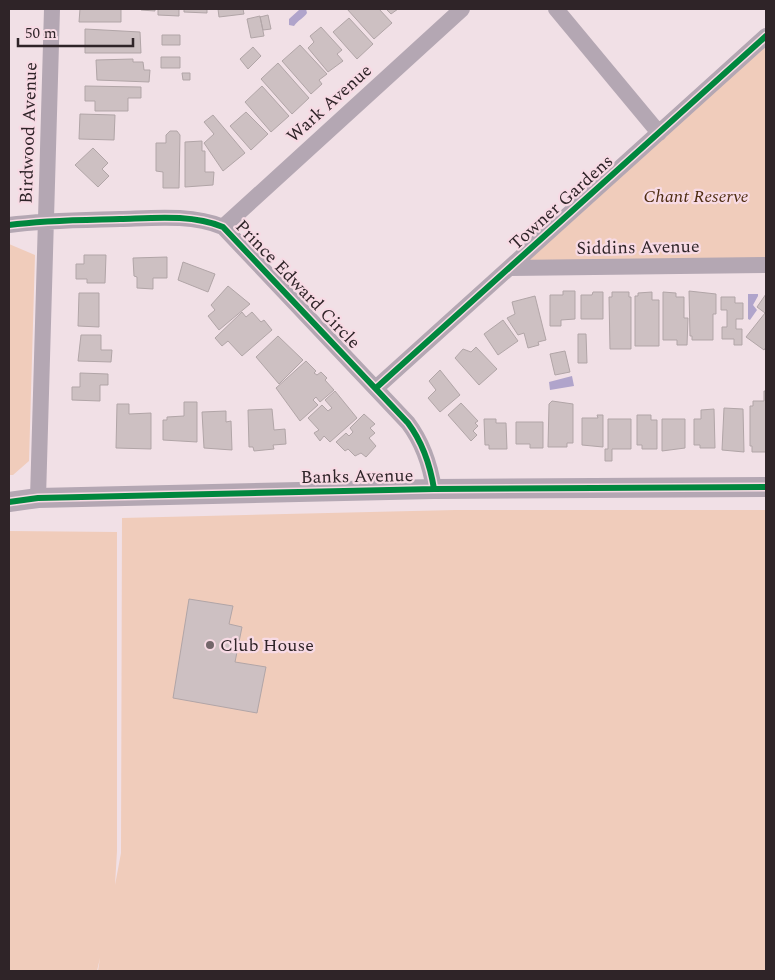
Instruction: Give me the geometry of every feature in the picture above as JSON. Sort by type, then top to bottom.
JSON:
[{"type":"street","name":"Birdwood Avenue","points":[[38,498],[52,9]]},
{"type":"street","name":"Wark Avenue","points":[[223,227],[462,9]]},
{"type":"street","points":[[556,9],[659,133]]},
{"type":"street","name":"Towner Gardens","points":[[376,388],[766,36]]},
{"type":"street","name":"Prince Edward Circle","points":[[9,225],[46,221],[166,218],[198,219],[223,227],[376,388],[418,436],[428,463],[434,489]]},
{"type":"street","name":"Siddins Avenue","points":[[510,268],[766,265]]},
{"type":"street","name":"Banks Avenue","points":[[9,502],[38,498],[434,489],[766,487]]},
{"type":"street","name":"Banks Avenue","points":[[9,493],[38,498]]},
{"type":"green space","name":"Chant Reserve","points":[[766,36],[766,265],[510,268]]},
{"type":"green space","points":[[9,244],[35,255],[29,461],[13,475],[9,475]]},
{"type":"green space","points":[[455,510],[766,510],[766,971],[98,971],[100,958],[97,971],[9,971],[9,531],[117,532],[117,851],[115,885],[121,853],[122,518]]},
{"type":"shaded area","points":[[306,9],[307,13],[294,26],[289,25],[289,19],[299,10]]},
{"type":"shaded area","points":[[748,294],[758,294],[753,305],[757,310],[750,320],[748,319]]},
{"type":"shaded area","points":[[572,376],[574,386],[550,390],[549,382]]},
{"type":"building","points":[[80,9],[121,9],[121,22],[79,22]]},
{"type":"building","points":[[155,9],[155,11],[141,10]]},
{"type":"building","points":[[158,9],[179,9],[179,16],[158,15]]},
{"type":"building","points":[[184,9],[207,9],[207,13],[184,12]]},
{"type":"building","points":[[218,9],[243,9],[244,14],[219,17]]},
{"type":"building","points":[[347,9],[379,9],[392,23],[374,39]]},
{"type":"building","points":[[386,9],[398,9],[391,14]]},
{"type":"building","points":[[268,15],[271,29],[263,30],[260,17]]},
{"type":"building","points":[[260,16],[264,36],[251,38],[247,19]]},
{"type":"building","points":[[349,18],[373,44],[357,59],[333,32]]},
{"type":"building","points":[[321,27],[342,50],[337,54],[343,61],[328,72],[308,48],[314,42],[310,36]]},
{"type":"building","points":[[85,29],[140,32],[141,53],[85,53]]},
{"type":"building","points":[[162,35],[180,35],[180,45],[162,45]]},
{"type":"building","points":[[300,45],[327,74],[319,80],[322,84],[311,94],[282,61]]},
{"type":"building","points":[[253,47],[261,56],[248,69],[240,59]]},
{"type":"building","points":[[161,57],[180,57],[180,68],[161,68]]},
{"type":"building","points":[[133,59],[133,62],[143,62],[144,70],[150,70],[149,82],[97,80],[96,60]]},
{"type":"building","points":[[278,63],[309,98],[292,114],[261,79]]},
{"type":"building","points":[[182,73],[190,73],[190,80],[183,80]]},
{"type":"building","points":[[85,86],[141,87],[141,98],[128,98],[128,111],[95,111],[95,101],[85,101]]},
{"type":"building","points":[[262,86],[289,116],[271,132],[245,102]]},
{"type":"building","points":[[246,112],[268,134],[251,150],[230,126]]},
{"type":"building","points":[[80,114],[115,115],[114,140],[79,139]]},
{"type":"building","points":[[213,115],[245,153],[223,171],[204,143],[214,134],[204,122]]},
{"type":"building","points":[[170,131],[177,131],[180,135],[179,188],[163,188],[163,172],[156,171],[156,143],[166,143],[166,135]]},
{"type":"building","points":[[202,141],[202,151],[205,151],[205,172],[214,172],[213,185],[185,187],[185,142]]},
{"type":"building","points":[[93,148],[108,163],[102,169],[109,176],[98,187],[75,165]]},
{"type":"building","points":[[84,255],[106,255],[105,283],[87,283],[87,279],[76,279],[76,264],[84,264]]},
{"type":"building","points":[[167,257],[167,278],[153,278],[153,289],[137,288],[133,258]]},
{"type":"building","points":[[183,262],[215,274],[208,292],[178,280]]},
{"type":"building","points":[[228,286],[250,304],[219,330],[208,316],[215,310],[211,305]]},
{"type":"building","points":[[563,291],[575,291],[575,319],[561,320],[561,326],[550,326],[550,295],[563,295]]},
{"type":"building","points":[[689,291],[716,294],[716,314],[713,314],[713,340],[692,340],[692,336],[690,336]]},
{"type":"building","points":[[593,292],[603,292],[603,319],[581,319],[581,295],[592,295]]},
{"type":"building","points":[[612,292],[629,292],[629,297],[631,297],[631,349],[610,349],[609,297],[612,297]]},
{"type":"building","points":[[652,292],[652,300],[659,300],[659,346],[635,346],[635,296],[638,296],[638,293]]},
{"type":"building","points":[[663,292],[676,293],[676,297],[684,297],[684,318],[688,318],[687,345],[677,345],[677,340],[663,340]]},
{"type":"building","points":[[79,293],[99,293],[99,327],[78,326]]},
{"type":"building","points":[[766,294],[766,347],[764,350],[746,337],[765,313],[757,307]]},
{"type":"building","points":[[535,296],[546,340],[538,342],[539,345],[528,348],[524,333],[518,335],[507,318],[515,314],[512,302]]},
{"type":"building","points":[[721,297],[735,297],[735,303],[743,303],[743,319],[736,319],[736,329],[742,329],[742,345],[734,345],[734,339],[722,339],[722,327],[727,327],[727,310],[721,310]]},
{"type":"building","points":[[242,312],[246,317],[252,312],[261,322],[264,320],[272,330],[242,356],[228,341],[222,346],[215,338]]},
{"type":"building","points":[[503,320],[518,341],[498,355],[484,334]]},
{"type":"building","points":[[578,334],[586,334],[587,363],[578,363]]},
{"type":"building","points":[[81,335],[101,335],[101,350],[112,350],[111,362],[78,361]]},
{"type":"building","points":[[278,336],[303,360],[279,384],[256,357]]},
{"type":"building","points":[[476,347],[497,369],[479,385],[455,358],[463,349],[471,352]]},
{"type":"building","points":[[565,351],[570,372],[555,375],[550,354]]},
{"type":"building","points":[[306,361],[316,371],[314,373],[317,375],[321,372],[327,378],[325,380],[334,390],[320,402],[316,397],[313,400],[318,405],[300,421],[276,388]]},
{"type":"building","points":[[440,370],[460,395],[440,412],[428,398],[436,390],[429,381]]},
{"type":"building","points":[[80,373],[108,374],[108,385],[100,385],[100,401],[72,400],[72,387],[80,387]]},
{"type":"building","points":[[335,391],[357,418],[330,442],[324,436],[320,441],[314,433],[319,430],[308,418],[322,405],[328,411],[332,408],[325,400]]},
{"type":"building","points":[[764,391],[766,391],[766,452],[752,452],[752,446],[750,446],[750,406],[753,406],[753,401],[764,401]]},
{"type":"building","points":[[552,401],[573,404],[573,443],[567,443],[567,447],[548,447],[549,404]]},
{"type":"building","points":[[184,402],[197,402],[197,442],[163,440],[163,420],[167,420],[167,417],[184,416]]},
{"type":"building","points":[[461,403],[478,421],[475,423],[478,426],[473,431],[477,435],[471,441],[448,415]]},
{"type":"building","points":[[117,404],[129,404],[129,414],[151,413],[151,449],[116,448]]},
{"type":"building","points":[[724,408],[743,409],[744,452],[722,450]]},
{"type":"building","points":[[272,409],[274,430],[285,429],[286,444],[273,445],[274,449],[254,451],[253,447],[249,447],[248,410]]},
{"type":"building","points":[[714,409],[715,448],[700,448],[700,445],[694,445],[694,419],[701,419],[701,410]]},
{"type":"building","points":[[226,411],[226,422],[231,421],[232,450],[204,448],[202,412]]},
{"type":"building","points":[[364,414],[375,424],[370,428],[375,433],[369,438],[376,446],[366,457],[361,453],[355,456],[348,449],[345,451],[336,442],[346,433],[349,436],[353,432],[350,428]]},
{"type":"building","points":[[597,415],[603,415],[603,447],[582,445],[582,418],[598,418]]},
{"type":"building","points":[[637,415],[651,415],[651,420],[657,420],[657,449],[642,449],[642,445],[637,445]]},
{"type":"building","points":[[484,419],[496,419],[496,423],[506,423],[507,449],[489,449],[489,445],[485,445]]},
{"type":"building","points":[[608,419],[631,419],[631,449],[612,449],[612,461],[605,461],[605,449],[608,449]]},
{"type":"building","points":[[662,419],[685,419],[685,448],[662,451]]},
{"type":"building","points":[[516,422],[543,422],[543,448],[530,448],[530,444],[516,444]]},
{"type":"building","name":"Club House","points":[[189,599],[233,606],[229,624],[242,627],[235,662],[266,667],[257,713],[173,698]]},
{"type":"cycle path","points":[[376,388],[766,36]]},
{"type":"cycle path","points":[[9,225],[64,220],[185,218],[223,227],[408,423],[418,438],[425,454],[434,489]]},
{"type":"cycle path","points":[[9,502],[38,498],[434,489],[766,487]]},
{"type":"place","name":"Club House","points":[[210,645]]}]
